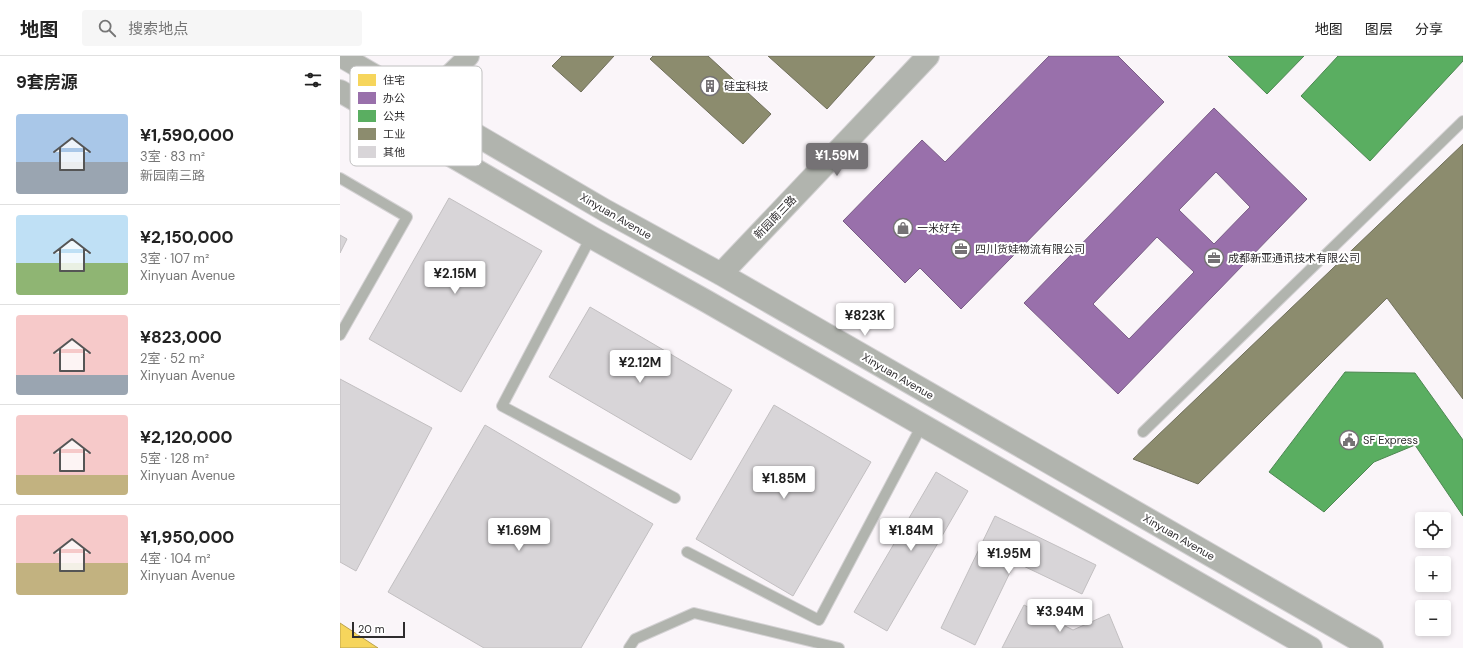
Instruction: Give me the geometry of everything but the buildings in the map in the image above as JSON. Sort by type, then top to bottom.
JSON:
[{"type":"street","name":"Xinyuan Avenue","points":[[341,56],[358,66]]},
{"type":"street","points":[[459,66],[469,56]]},
{"type":"street","name":"新园南三路","points":[[721,274],[928,56]]},
{"type":"street","points":[[340,91],[350,97]]},
{"type":"street","name":"Xinyuan Avenue","points":[[482,138],[606,211],[721,274],[1372,648]]},
{"type":"street","points":[[469,166],[1310,648]]},
{"type":"lane","points":[[1143,432],[1463,121]]},
{"type":"lane","points":[[340,178],[407,217],[340,335]]},
{"type":"lane","points":[[591,237],[502,406],[675,498]]},
{"type":"lane","points":[[687,552],[819,620],[922,425]]},
{"type":"lane","points":[[629,648],[635,639],[694,613],[839,648]]},
{"type":"place","name":"硅宝科技","points":[[710,86]]},
{"type":"place","name":"一米好车","points":[[903,228]]},
{"type":"place","name":"四川货娃物流有限公司","points":[[961,249]]},
{"type":"place","name":"成都新亚通讯技术有限公司","points":[[1214,258]]},
{"type":"place","name":"SF Express","points":[[1349,440]]}]
